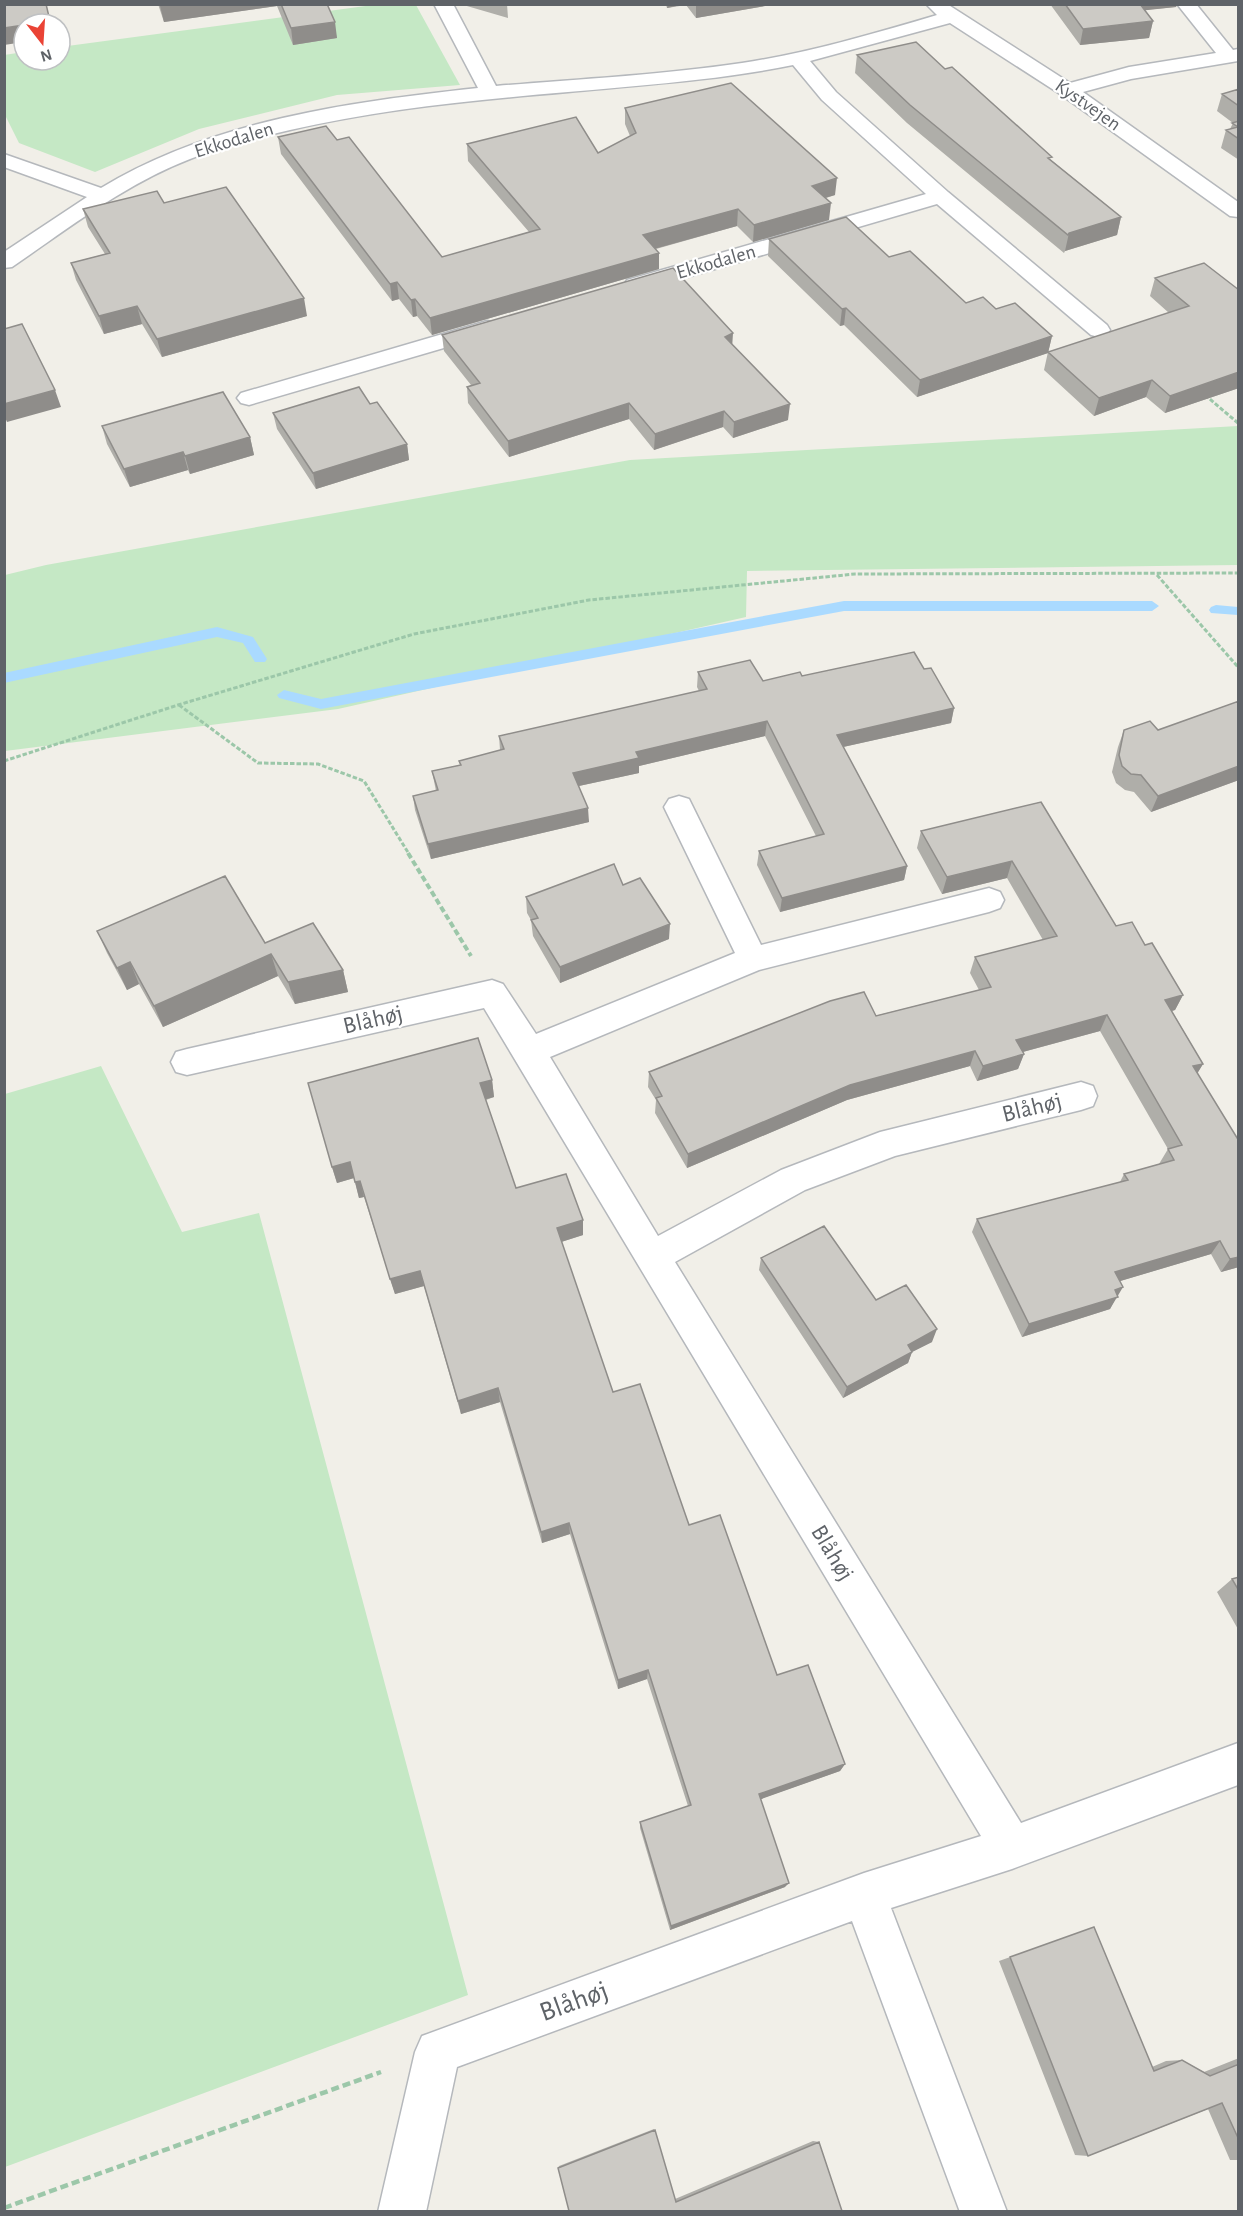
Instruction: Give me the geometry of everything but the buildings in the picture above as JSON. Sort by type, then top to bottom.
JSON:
[{"type":"street","points":[[443,4],[490,93]]},
{"type":"street","name":"Kystvejen","points":[[933,4],[1067,90],[1239,211]]},
{"type":"street","points":[[1186,4],[1234,56]]},
{"type":"street","name":"Ekkodalen","points":[[4,262],[104,196],[157,166],[235,138],[300,121],[377,106],[490,93],[712,73],[798,59],[860,45],[952,16]]},
{"type":"street","points":[[1067,90],[1129,73],[1234,56]]},
{"type":"street","points":[[798,59],[829,96],[941,196],[1099,330]]},
{"type":"street","points":[[4,160],[104,196]]},
{"type":"street","name":"Ekkodalen","points":[[616,291],[941,196]]},
{"type":"street","points":[[249,398],[503,324]]},
{"type":"street","points":[[678,807],[753,959]]},
{"type":"street","points":[[529,1051],[753,959],[989,900]]},
{"type":"street","name":"Blåhøj","points":[[187,1062],[492,993],[1012,1848]]},
{"type":"street","name":"Blåhøj","points":[[652,1257],[793,1180],[892,1143],[1081,1095]]},
{"type":"street","name":"Blåhøj","points":[[438,2052],[864,1895],[1012,1848],[1239,1764]]},
{"type":"street","points":[[864,1895],[984,2211]]},
{"type":"street","points":[[402,2211],[438,2052]]},
{"type":"path","points":[[1203,394],[1239,423]]},
{"type":"path","points":[[4,762],[178,705],[414,634],[589,600],[855,574],[1239,573]]},
{"type":"path","points":[[1157,574],[1198,624],[1239,667]]},
{"type":"path","points":[[178,705],[258,763],[318,764],[364,781],[492,993]]},
{"type":"path","points":[[4,2208],[438,2052]]},
{"type":"green space","points":[[373,5],[416,5],[460,85],[337,95],[199,129],[95,172],[19,143],[5,115],[4,55],[12,54],[12,72],[72,72],[72,45]]},
{"type":"green space","points":[[1238,426],[1238,565],[747,571],[746,617],[338,709],[5,751],[5,575],[46,565],[630,460]]},
{"type":"green space","points":[[101,1066],[182,1232],[259,1213],[468,1995],[5,2167],[5,1094]]},
{"type":"waterway","points":[[284,695],[321,704],[844,606],[1152,606]]},
{"type":"waterway","points":[[1216,610],[1238,611]]},
{"type":"waterway","points":[[4,678],[217,632],[248,640],[260,659]]}]
